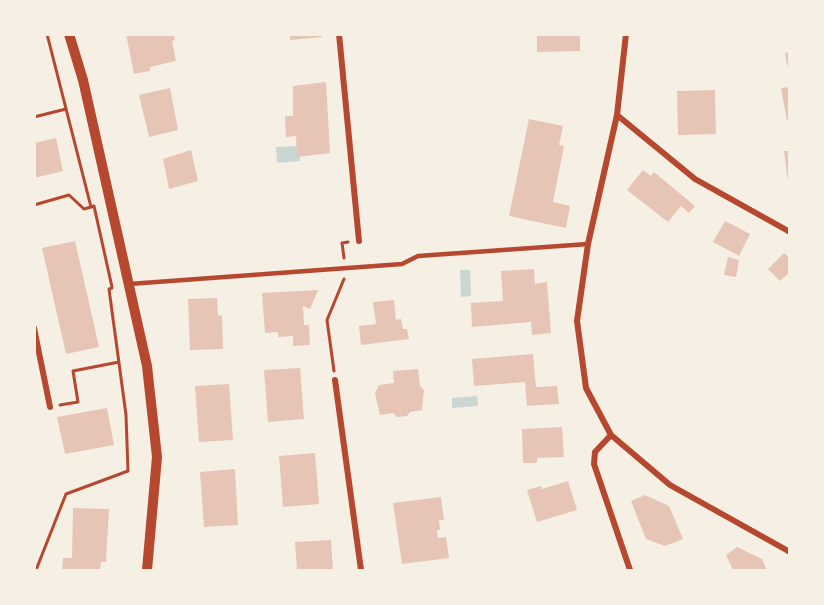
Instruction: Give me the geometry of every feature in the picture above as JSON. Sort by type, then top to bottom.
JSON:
[{"type":"street","points":[[69,34],[83,80],[147,366],[157,457],[147,570]]},
{"type":"street","points":[[339,34],[359,241]]},
{"type":"street","points":[[626,34],[617,115],[588,244],[577,321],[586,388],[611,435],[670,485],[789,552]]},
{"type":"street","points":[[617,115],[695,180],[789,232]]},
{"type":"street","points":[[34,328],[50,407]]},
{"type":"street","points":[[335,380],[361,570]]},
{"type":"street","points":[[611,435],[595,452],[594,464],[630,570]]},
{"type":"lane","points":[[129,284],[402,264],[418,256],[588,244]]},
{"type":"path","points":[[47,34],[91,207]]},
{"type":"path","points":[[34,117],[66,109]]},
{"type":"path","points":[[34,205],[69,195],[84,209],[94,206],[112,288],[110,289],[126,415],[128,471],[66,494],[36,570]]},
{"type":"path","points":[[335,380],[327,320],[345,276],[342,243],[359,241]]},
{"type":"path","points":[[112,288],[129,284]]},
{"type":"path","points":[[50,407],[78,402],[73,371],[119,362]]},
{"type":"shaded area","points":[[299,146],[300,161],[277,163],[276,147]]},
{"type":"shaded area","points":[[460,270],[470,270],[471,296],[461,297]]},
{"type":"shaded area","points":[[477,396],[478,406],[452,408],[452,398]]},
{"type":"building","points":[[126,34],[174,34],[175,40],[172,41],[176,61],[150,67],[150,71],[134,74]]},
{"type":"building","points":[[290,34],[322,34],[322,37],[290,40]]},
{"type":"building","points":[[537,34],[580,34],[580,51],[537,52]]},
{"type":"building","points":[[790,52],[790,69],[788,69],[785,53]]},
{"type":"building","points":[[326,82],[330,153],[297,157],[296,136],[286,137],[285,116],[293,116],[293,86]]},
{"type":"building","points":[[790,87],[790,120],[787,121],[781,88]]},
{"type":"building","points":[[170,88],[178,130],[149,137],[139,95]]},
{"type":"building","points":[[715,90],[716,134],[678,135],[677,91]]},
{"type":"building","points":[[529,119],[563,126],[559,145],[564,146],[553,202],[570,206],[566,228],[509,216]]},
{"type":"building","points":[[56,138],[63,171],[34,178],[34,143]]},
{"type":"building","points":[[191,150],[198,181],[169,189],[163,159]]},
{"type":"building","points":[[784,151],[790,151],[790,182],[788,182]]},
{"type":"building","points":[[643,170],[651,176],[654,172],[695,206],[689,213],[681,206],[668,222],[627,190]]},
{"type":"building","points":[[725,221],[750,234],[739,256],[713,242]]},
{"type":"building","points":[[75,241],[99,347],[66,354],[42,248]]},
{"type":"building","points":[[784,253],[790,258],[790,272],[780,281],[768,269]]},
{"type":"building","points":[[728,257],[739,260],[736,277],[724,275]]},
{"type":"building","points":[[534,269],[535,284],[547,282],[551,333],[532,335],[531,322],[472,327],[471,303],[503,301],[501,271]]},
{"type":"building","points":[[318,290],[310,309],[303,306],[304,325],[309,325],[310,345],[293,346],[293,336],[278,337],[278,332],[265,333],[262,293]]},
{"type":"building","points":[[217,298],[218,316],[222,315],[223,349],[190,350],[188,299]]},
{"type":"building","points":[[394,300],[396,320],[401,319],[403,329],[407,329],[409,339],[361,345],[359,326],[376,324],[373,302]]},
{"type":"building","points":[[533,354],[536,387],[557,386],[559,404],[527,406],[525,382],[474,386],[472,359]]},
{"type":"building","points":[[300,368],[304,419],[268,422],[264,370]]},
{"type":"building","points":[[418,369],[420,386],[424,390],[422,410],[410,412],[407,416],[397,417],[393,413],[380,415],[375,393],[379,385],[394,383],[393,371]]},
{"type":"building","points":[[229,384],[233,440],[199,442],[195,386]]},
{"type":"building","points":[[107,408],[114,445],[65,454],[57,417]]},
{"type":"building","points":[[562,427],[564,457],[537,458],[537,463],[523,463],[522,429]]},
{"type":"building","points":[[315,453],[319,504],[283,507],[279,456]]},
{"type":"building","points":[[235,469],[238,525],[204,527],[200,472]]},
{"type":"building","points":[[568,481],[577,510],[537,522],[527,490],[541,486],[542,489]]},
{"type":"building","points":[[645,495],[669,506],[683,539],[665,546],[646,539],[631,501]]},
{"type":"building","points":[[441,497],[444,520],[439,520],[438,538],[446,537],[449,558],[402,564],[393,503]]},
{"type":"building","points":[[73,508],[109,509],[106,562],[101,562],[100,570],[62,570],[63,558],[72,558]]},
{"type":"building","points":[[331,540],[333,570],[297,570],[295,542]]},
{"type":"building","points":[[737,547],[762,559],[767,570],[733,570],[726,555]]}]
